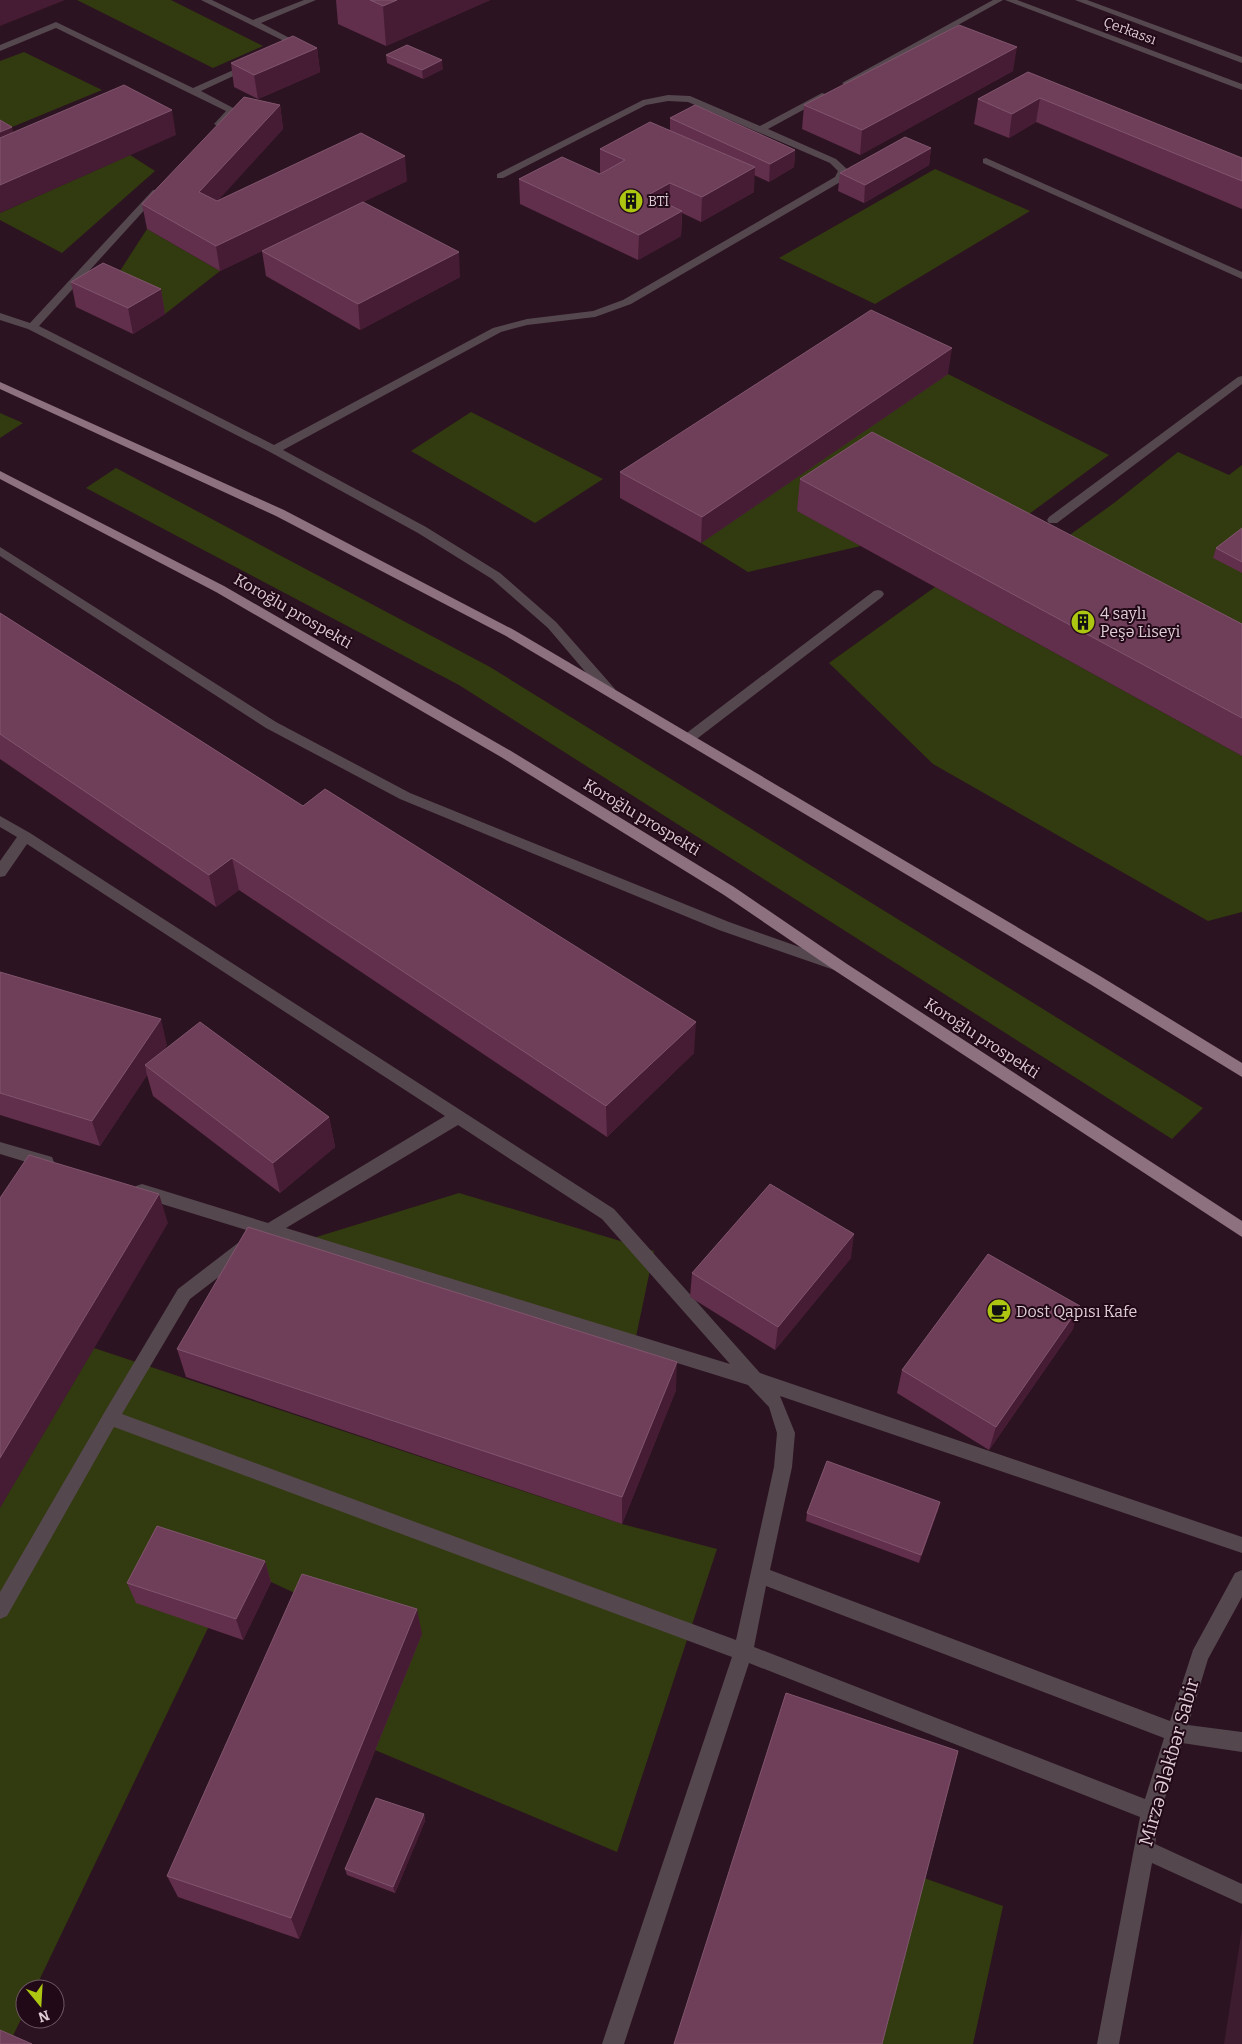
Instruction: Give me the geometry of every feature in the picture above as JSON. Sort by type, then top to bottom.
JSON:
[{"type":"main road","points":[[0,385],[280,513],[510,633],[1096,980],[1242,1071]]},
{"type":"main road","name":"Koroğlu prospekti","points":[[0,474],[220,589],[506,754],[729,891],[842,968],[1242,1230]]},
{"type":"street","points":[[205,0],[297,44],[280,52]]},
{"type":"street","points":[[253,23],[312,0]]},
{"type":"street","points":[[762,129],[999,0]]},
{"type":"street","name":"Çerkassı","points":[[1009,0],[1242,87]]},
{"type":"street","name":"Çerkassı","points":[[1079,0],[1242,60]]},
{"type":"street","points":[[0,48],[56,25],[232,110],[212,132]]},
{"type":"street","points":[[193,91],[262,60]]},
{"type":"street","points":[[274,450],[496,330],[526,322],[595,314],[627,302],[839,179],[842,170],[833,161],[690,99],[668,98],[643,103],[500,176]]},
{"type":"street","points":[[986,161],[1242,276]]},
{"type":"street","points":[[32,327],[165,183]]},
{"type":"street","points":[[0,316],[32,327],[274,450],[422,530],[496,576],[552,624],[610,692]]},
{"type":"street","points":[[1053,520],[1242,380]]},
{"type":"street","points":[[0,551],[272,725],[405,796],[724,926],[842,968]]},
{"type":"street","points":[[689,738],[878,594]]},
{"type":"street","points":[[0,821],[26,836],[608,1214],[776,1403],[786,1433],[783,1467],[743,1652],[613,2044]]},
{"type":"street","points":[[0,872],[26,836]]},
{"type":"street","points":[[0,1610],[110,1418],[184,1294],[268,1230],[459,1116]]},
{"type":"street","points":[[0,1148],[65,1168]]},
{"type":"street","points":[[129,1187],[754,1379],[1242,1545]]},
{"type":"street","points":[[110,1418],[743,1652],[1151,1811]]},
{"type":"street","points":[[760,1575],[1176,1733],[1242,1742]]},
{"type":"street","name":"Mirzə Ələkbər Sabir","points":[[1108,2044],[1151,1811],[1200,1656],[1242,1579]]},
{"type":"street","points":[[1144,1849],[1242,1894]]},
{"type":"shaded area","points":[[1242,1929],[1242,2044],[1224,2044]]},
{"type":"green space","points":[[77,0],[171,0],[263,46],[213,68]]},
{"type":"green space","points":[[24,52],[102,90],[0,132],[0,61]]},
{"type":"green space","points":[[130,155],[155,171],[62,253],[0,220],[0,213]]},
{"type":"green space","points":[[935,169],[1030,211],[875,304],[779,258]]},
{"type":"green space","points":[[147,229],[220,271],[165,314],[109,288]]},
{"type":"green space","points":[[948,374],[1109,455],[1002,534],[798,511],[861,546],[748,572],[701,543]]},
{"type":"green space","points":[[471,412],[603,479],[535,523],[411,451]]},
{"type":"green space","points":[[0,413],[23,423],[0,438]]},
{"type":"green space","points":[[1178,452],[1229,475],[1242,465],[1242,650],[1042,555],[1114,503]]},
{"type":"green space","points":[[116,468],[490,667],[1203,1108],[1172,1139],[459,685],[86,488]]},
{"type":"green space","points":[[935,587],[1242,756],[1242,912],[1208,921],[933,764],[829,663]]},
{"type":"green space","points":[[459,1193],[654,1251],[628,1375],[255,1256]]},
{"type":"green space","points":[[94,1348],[622,1524],[717,1549],[617,1852],[375,1750],[310,1600],[271,1582],[208,1628],[40,1979],[15,1979],[16,2029],[9,2044],[0,2041],[0,1507]]},
{"type":"green space","points":[[924,1878],[1003,1906],[973,2044],[881,2044]]},
{"type":"building","points":[[370,0],[397,0],[383,6]]},
{"type":"building","points":[[959,25],[1017,47],[862,130],[804,105]]},
{"type":"building","points":[[293,36],[317,48],[254,75],[231,63]]},
{"type":"building","points":[[407,45],[442,60],[422,70],[386,55]]},
{"type":"building","points":[[1028,72],[1242,158],[1242,181],[1040,98],[1012,114],[978,99]]},
{"type":"building","points":[[124,85],[172,110],[0,185],[0,138]]},
{"type":"building","points":[[244,97],[280,105],[199,192],[217,201],[361,133],[405,156],[216,246],[142,204]]},
{"type":"building","points":[[695,105],[795,150],[770,164],[670,118]]},
{"type":"building","points":[[0,120],[12,127],[0,132]]},
{"type":"building","points":[[650,122],[755,167],[702,197],[670,183],[648,195],[682,211],[639,235],[519,179],[562,157],[600,174],[625,160],[600,149]]},
{"type":"building","points":[[905,137],[931,148],[865,185],[840,173]]},
{"type":"building","points":[[363,202],[459,252],[358,304],[262,251]]},
{"type":"building","points":[[103,263],[161,289],[128,308],[71,282]]},
{"type":"building","points":[[871,310],[952,348],[702,517],[620,472]]},
{"type":"building","points":[[872,432],[1242,624],[1242,718],[800,479]]},
{"type":"building","points":[[1242,528],[1242,562],[1216,548]]},
{"type":"building","points":[[0,613],[303,806],[325,789],[696,1022],[606,1106],[232,858],[209,875],[0,734]]},
{"type":"building","points":[[0,972],[161,1019],[92,1121],[0,1093]]},
{"type":"building","points":[[200,1022],[329,1117],[273,1163],[145,1065]]},
{"type":"building","points":[[29,1155],[159,1194],[0,1458],[0,1198]]},
{"type":"building","points":[[770,1184],[854,1234],[778,1327],[692,1273]]},
{"type":"building","points":[[248,1227],[677,1362],[622,1497],[177,1349]]},
{"type":"building","points":[[988,1254],[1080,1306],[996,1427],[902,1370]]},
{"type":"building","points":[[827,1461],[940,1502],[921,1555],[807,1513]]},
{"type":"building","points":[[157,1526],[265,1561],[236,1619],[127,1583]]},
{"type":"building","points":[[302,1574],[417,1609],[291,1918],[167,1876]]},
{"type":"building","points":[[786,1693],[958,1751],[882,2044],[674,2044]]},
{"type":"building","points":[[376,1798],[424,1814],[393,1887],[345,1869]]},
{"type":"building","points":[[0,2030],[32,2044],[0,2044]]},
{"type":"place","name":"BTİ","points":[[631,201]]},
{"type":"place","name":"4 saylı Peşə Liseyi","points":[[1083,622]]},
{"type":"place","name":"Dost Qapısı Kafe","points":[[999,1311]]}]
